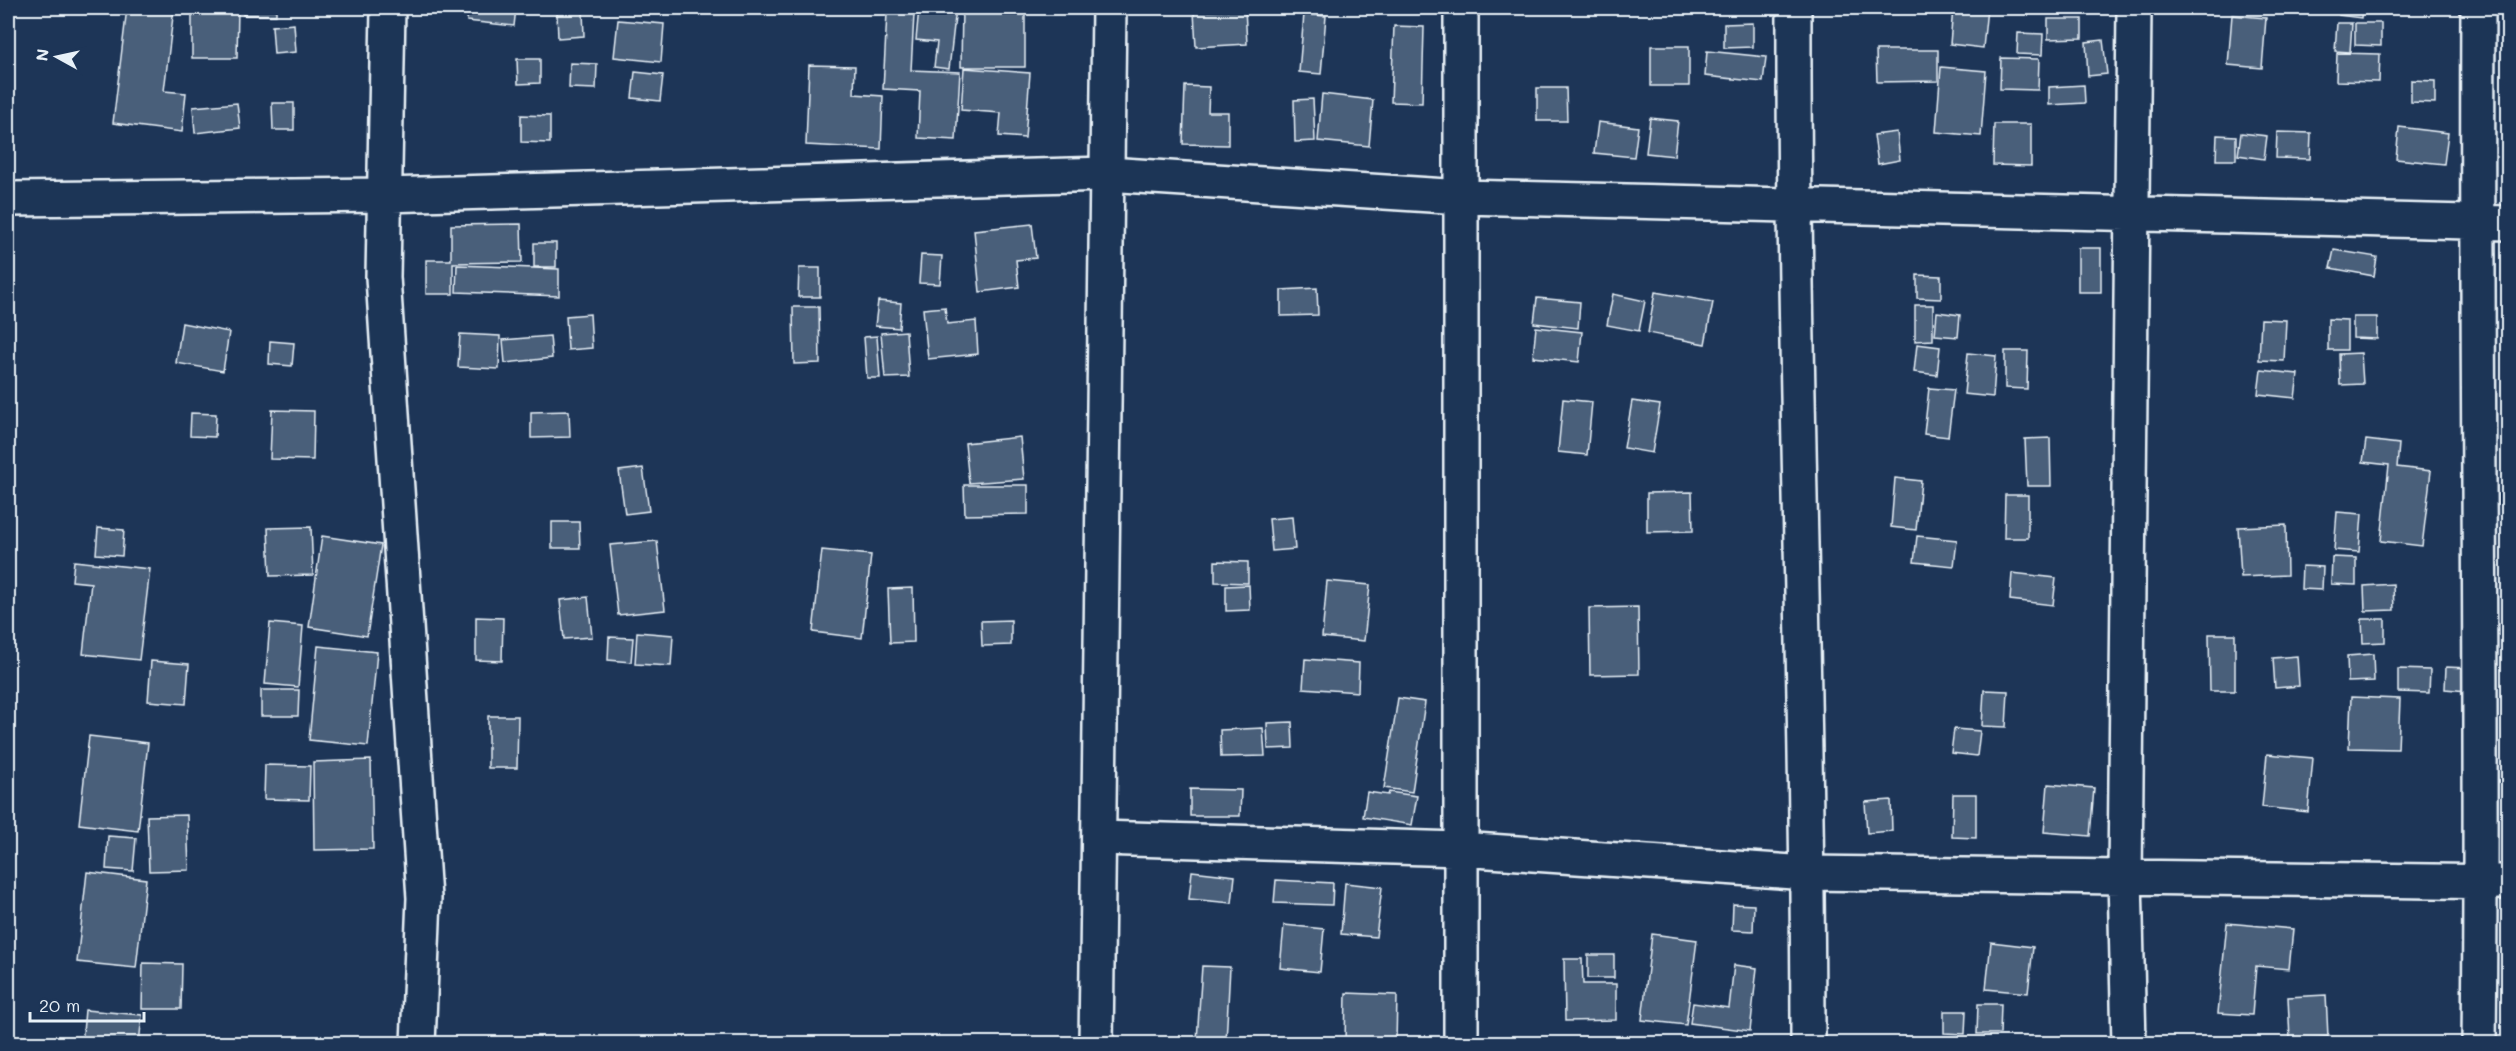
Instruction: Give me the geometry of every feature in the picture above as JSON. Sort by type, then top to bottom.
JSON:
[{"type":"street","points":[[388,8],[383,277],[424,898],[418,1044]]},
{"type":"street","points":[[1096,1044],[1109,8]]},
{"type":"street","points":[[1461,8],[1461,1044]]},
{"type":"street","points":[[1794,8],[1794,205],[1808,873],[1808,1044]]},
{"type":"street","points":[[2129,1044],[2125,877],[2134,8]]},
{"type":"street","points":[[2478,8],[2493,223],[2495,882],[2479,1044]]},
{"type":"street","points":[[8,199],[384,195],[1107,174],[1462,197],[2493,223]]},
{"type":"street","points":[[1099,838],[1460,849],[1808,873],[2495,882]]},
{"type":"building","points":[[127,8],[174,8],[164,91],[186,93],[182,132],[113,123]]},
{"type":"building","points":[[192,8],[238,8],[237,58],[192,58]]},
{"type":"building","points":[[244,8],[276,8],[276,15],[243,15]]},
{"type":"building","points":[[468,8],[516,8],[514,26],[467,21]]},
{"type":"building","points":[[919,8],[956,8],[949,69],[934,67],[937,42],[916,40]]},
{"type":"building","points":[[962,8],[1025,8],[1025,67],[961,67]]},
{"type":"building","points":[[1953,8],[1987,8],[1983,48],[1950,44]]},
{"type":"building","points":[[2340,8],[2362,8],[2361,18],[2339,15]]},
{"type":"building","points":[[1245,9],[1247,44],[1196,47],[1194,12]]},
{"type":"building","points":[[583,12],[584,36],[558,38],[557,13]]},
{"type":"building","points":[[887,13],[914,14],[911,70],[960,72],[956,140],[918,138],[920,91],[883,89]]},
{"type":"building","points":[[1304,14],[1326,16],[1321,74],[1299,72]]},
{"type":"building","points":[[2232,15],[2266,18],[2262,68],[2228,65]]},
{"type":"building","points":[[2048,19],[2082,19],[2082,38],[2048,39]]},
{"type":"building","points":[[618,20],[664,24],[661,62],[614,57]]},
{"type":"building","points":[[1753,23],[1753,47],[1724,48],[1724,24]]},
{"type":"building","points":[[2337,23],[2352,23],[2350,52],[2335,51]]},
{"type":"building","points":[[2355,23],[2381,23],[2381,46],[2355,45]]},
{"type":"building","points":[[294,24],[296,52],[274,54],[272,26]]},
{"type":"building","points":[[1394,26],[1424,27],[1422,103],[1391,102]]},
{"type":"building","points":[[2018,33],[2043,34],[2042,55],[2017,54]]},
{"type":"building","points":[[2103,40],[2107,74],[2088,76],[2086,42]]},
{"type":"building","points":[[1651,46],[1689,46],[1689,86],[1651,86]]},
{"type":"building","points":[[1876,50],[1938,50],[1938,81],[1877,82]]},
{"type":"building","points":[[1707,51],[1766,57],[1763,82],[1705,76]]},
{"type":"building","points":[[2337,53],[2380,54],[2379,82],[2336,81]]},
{"type":"building","points":[[2001,58],[2039,59],[2038,90],[2000,89]]},
{"type":"building","points":[[517,59],[540,59],[540,83],[518,84]]},
{"type":"building","points":[[570,63],[597,64],[596,89],[569,88]]},
{"type":"building","points":[[809,65],[855,66],[854,94],[883,96],[881,149],[806,145]]},
{"type":"building","points":[[1941,67],[1986,71],[1981,136],[1936,132]]},
{"type":"building","points":[[964,68],[1030,73],[1025,138],[999,136],[1001,113],[961,110]]},
{"type":"building","points":[[635,72],[663,75],[660,101],[632,98]]},
{"type":"building","points":[[2411,80],[2435,81],[2435,103],[2411,102]]},
{"type":"building","points":[[2084,85],[2085,103],[2049,105],[2049,87]]},
{"type":"building","points":[[1185,86],[1209,87],[1208,112],[1228,112],[1228,145],[1183,144]]},
{"type":"building","points":[[1537,88],[1566,88],[1567,121],[1537,121]]},
{"type":"building","points":[[1322,94],[1373,100],[1369,146],[1318,141]]},
{"type":"building","points":[[1313,99],[1315,141],[1295,142],[1294,100]]},
{"type":"building","points":[[237,103],[240,128],[195,133],[193,107]]},
{"type":"building","points":[[272,103],[294,103],[294,130],[273,130]]},
{"type":"building","points":[[521,115],[550,116],[550,143],[521,142]]},
{"type":"building","points":[[1650,118],[1678,121],[1674,156],[1646,153]]},
{"type":"building","points":[[1598,122],[1638,127],[1634,157],[1594,153]]},
{"type":"building","points":[[1994,124],[2031,124],[2031,166],[1993,165]]},
{"type":"building","points":[[2399,127],[2448,133],[2444,164],[2396,159]]},
{"type":"building","points":[[1897,132],[1900,160],[1878,164],[1874,135]]},
{"type":"building","points":[[2277,132],[2311,133],[2310,159],[2276,158]]},
{"type":"building","points":[[2241,133],[2267,136],[2264,159],[2238,155]]},
{"type":"building","points":[[2217,135],[2236,136],[2236,160],[2216,160]]},
{"type":"building","points":[[521,224],[522,262],[453,263],[453,294],[426,294],[426,260],[451,260],[451,225]]},
{"type":"building","points":[[1032,224],[1036,258],[1016,260],[1019,287],[980,292],[974,230]]},
{"type":"building","points":[[534,243],[556,243],[556,267],[534,267]]},
{"type":"building","points":[[2078,248],[2101,248],[2101,292],[2078,292]]},
{"type":"building","points":[[2334,250],[2377,257],[2374,276],[2330,268]]},
{"type":"building","points":[[921,255],[942,256],[940,284],[919,283]]},
{"type":"building","points":[[457,265],[559,269],[559,296],[456,292]]},
{"type":"building","points":[[799,268],[820,268],[820,297],[798,297]]},
{"type":"building","points":[[1917,275],[1941,276],[1941,299],[1917,298]]},
{"type":"building","points":[[1317,288],[1318,315],[1281,316],[1281,290]]},
{"type":"building","points":[[1655,292],[1713,302],[1705,344],[1648,333]]},
{"type":"building","points":[[1613,294],[1645,301],[1639,331],[1607,325]]},
{"type":"building","points":[[1537,298],[1580,302],[1578,328],[1534,323]]},
{"type":"building","points":[[878,301],[901,303],[899,328],[875,326]]},
{"type":"building","points":[[1915,305],[1933,305],[1933,340],[1915,341]]},
{"type":"building","points":[[793,307],[819,307],[820,363],[794,364]]},
{"type":"building","points":[[945,307],[947,324],[976,321],[978,354],[928,359],[923,309]]},
{"type":"building","points":[[1937,312],[1960,315],[1958,337],[1935,335]]},
{"type":"building","points":[[590,314],[592,348],[568,350],[566,316]]},
{"type":"building","points":[[2353,317],[2377,317],[2377,339],[2353,338]]},
{"type":"building","points":[[2261,319],[2286,320],[2284,361],[2259,360]]},
{"type":"building","points":[[2328,319],[2347,320],[2347,350],[2328,350]]},
{"type":"building","points":[[182,323],[229,332],[223,371],[176,363]]},
{"type":"building","points":[[1536,327],[1582,332],[1579,362],[1533,357]]},
{"type":"building","points":[[906,331],[909,377],[885,378],[881,333]]},
{"type":"building","points":[[460,334],[500,336],[499,369],[458,367]]},
{"type":"building","points":[[550,336],[552,358],[505,363],[503,340]]},
{"type":"building","points":[[877,336],[880,378],[867,378],[864,337]]},
{"type":"building","points":[[270,341],[294,343],[292,366],[269,364]]},
{"type":"building","points":[[1917,344],[1940,347],[1937,375],[1914,372]]},
{"type":"building","points":[[2005,351],[2028,351],[2027,389],[2005,388]]},
{"type":"building","points":[[1968,353],[1996,356],[1993,397],[1964,394]]},
{"type":"building","points":[[2361,353],[2363,384],[2340,385],[2339,354]]},
{"type":"building","points":[[2261,370],[2298,374],[2295,398],[2258,394]]},
{"type":"building","points":[[1929,388],[1954,390],[1948,437],[1924,434]]},
{"type":"building","points":[[1563,399],[1592,402],[1587,455],[1558,452]]},
{"type":"building","points":[[1632,401],[1660,405],[1652,453],[1624,448]]},
{"type":"building","points":[[272,410],[314,411],[313,460],[270,459]]},
{"type":"building","points":[[569,411],[570,437],[531,438],[531,412]]},
{"type":"building","points":[[191,413],[216,414],[215,437],[190,436]]},
{"type":"building","points":[[1020,437],[1024,479],[969,483],[965,443]]},
{"type":"building","points":[[2050,438],[2051,486],[2027,486],[2025,439]]},
{"type":"building","points":[[2366,440],[2399,444],[2397,467],[2431,471],[2422,546],[2381,541],[2389,465],[2363,462]]},
{"type":"building","points":[[643,468],[649,511],[625,514],[619,471]]},
{"type":"building","points":[[1895,478],[1921,481],[1916,530],[1891,527]]},
{"type":"building","points":[[964,485],[1028,485],[1028,514],[965,515]]},
{"type":"building","points":[[1692,492],[1693,531],[1647,532],[1647,493]]},
{"type":"building","points":[[2005,495],[2028,495],[2028,538],[2004,538]]},
{"type":"building","points":[[2337,512],[2362,514],[2359,552],[2334,550]]},
{"type":"building","points":[[1292,517],[1295,549],[1272,551],[1269,519]]},
{"type":"building","points":[[552,522],[579,522],[580,548],[552,548]]},
{"type":"building","points":[[2286,525],[2287,575],[2241,577],[2238,527]]},
{"type":"building","points":[[311,527],[313,575],[270,576],[268,528]]},
{"type":"building","points":[[98,528],[124,530],[122,556],[96,554]]},
{"type":"building","points":[[322,536],[381,545],[367,636],[309,627]]},
{"type":"building","points":[[1917,536],[1957,540],[1954,566],[1914,562]]},
{"type":"building","points":[[657,541],[665,610],[618,615],[610,545]]},
{"type":"building","points":[[822,550],[871,555],[862,638],[813,632]]},
{"type":"building","points":[[2332,557],[2356,558],[2356,585],[2331,584]]},
{"type":"building","points":[[74,561],[150,569],[139,660],[83,654],[91,583],[72,581]]},
{"type":"building","points":[[1215,561],[1248,562],[1248,583],[1215,582]]},
{"type":"building","points":[[2302,566],[2323,567],[2322,590],[2301,589]]},
{"type":"building","points":[[2012,573],[2056,578],[2053,605],[2010,600]]},
{"type":"building","points":[[1327,581],[1370,585],[1364,641],[1322,637]]},
{"type":"building","points":[[2393,584],[2394,610],[2365,611],[2364,586]]},
{"type":"building","points":[[1249,585],[1250,610],[1226,611],[1226,586]]},
{"type":"building","points":[[913,588],[914,642],[890,643],[888,589]]},
{"type":"building","points":[[588,597],[592,637],[564,639],[560,600]]},
{"type":"building","points":[[1638,607],[1639,674],[1590,675],[1589,608]]},
{"type":"building","points":[[476,617],[503,618],[502,661],[476,660]]},
{"type":"building","points":[[2362,619],[2385,619],[2385,642],[2363,643]]},
{"type":"building","points":[[1011,620],[1011,645],[982,646],[981,621]]},
{"type":"building","points":[[270,623],[303,626],[298,687],[265,684]]},
{"type":"building","points":[[637,632],[673,635],[671,666],[635,664]]},
{"type":"building","points":[[2209,634],[2235,634],[2235,691],[2210,691]]},
{"type":"building","points":[[609,637],[633,638],[631,662],[608,660]]},
{"type":"building","points":[[318,646],[377,652],[368,746],[309,740]]},
{"type":"building","points":[[2373,654],[2374,681],[2348,682],[2347,656]]},
{"type":"building","points":[[2297,656],[2299,686],[2275,688],[2273,658]]},
{"type":"building","points":[[1305,659],[1359,663],[1358,692],[1303,688]]},
{"type":"building","points":[[151,661],[189,664],[186,704],[148,701]]},
{"type":"building","points":[[2446,667],[2468,668],[2467,691],[2445,689]]},
{"type":"building","points":[[2398,669],[2430,670],[2429,693],[2398,692]]},
{"type":"building","points":[[261,690],[299,690],[298,716],[261,716]]},
{"type":"building","points":[[1984,690],[2008,691],[2006,727],[1982,726]]},
{"type":"building","points":[[2351,697],[2400,699],[2398,749],[2349,748]]},
{"type":"building","points":[[1398,698],[1425,702],[1412,792],[1384,788]]},
{"type":"building","points":[[488,716],[518,716],[517,768],[488,768]]},
{"type":"building","points":[[1292,722],[1293,748],[1268,749],[1267,723]]},
{"type":"building","points":[[1263,728],[1265,756],[1221,757],[1220,730]]},
{"type":"building","points":[[1954,729],[1980,731],[1977,756],[1951,753]]},
{"type":"building","points":[[89,736],[148,743],[138,831],[79,824]]},
{"type":"building","points":[[2267,754],[2313,758],[2308,812],[2262,807]]},
{"type":"building","points":[[371,760],[373,849],[314,850],[313,762]]},
{"type":"building","points":[[265,765],[310,766],[309,800],[264,799]]},
{"type":"building","points":[[2048,784],[2094,788],[2090,836],[2044,832]]},
{"type":"building","points":[[1190,789],[1241,790],[1240,816],[1190,816]]},
{"type":"building","points":[[1367,792],[1417,796],[1412,825],[1363,817]]},
{"type":"building","points":[[1953,794],[1976,794],[1976,838],[1952,837]]},
{"type":"building","points":[[1891,800],[1892,831],[1867,833],[1865,802]]},
{"type":"building","points":[[187,815],[189,870],[149,871],[147,816]]},
{"type":"building","points":[[108,836],[136,838],[133,871],[106,869]]},
{"type":"building","points":[[1192,871],[1235,876],[1232,903],[1189,899]]},
{"type":"building","points":[[87,872],[146,879],[136,968],[77,962]]},
{"type":"building","points":[[1276,880],[1333,883],[1332,905],[1274,903]]},
{"type":"building","points":[[1345,883],[1382,887],[1376,937],[1341,934]]},
{"type":"building","points":[[1733,904],[1754,905],[1753,931],[1732,930]]},
{"type":"building","points":[[2227,923],[2293,929],[2289,969],[2256,966],[2252,1015],[2218,1013]]},
{"type":"building","points":[[1284,925],[1324,929],[1320,972],[1280,968]]},
{"type":"building","points":[[1652,934],[1697,940],[1686,1025],[1642,1020]]},
{"type":"building","points":[[1991,942],[2033,947],[2028,993],[1986,989]]},
{"type":"building","points":[[1588,955],[1614,955],[1614,978],[1588,978]]},
{"type":"building","points":[[1564,959],[1582,959],[1583,984],[1616,984],[1616,1020],[1565,1021]]},
{"type":"building","points":[[143,963],[182,964],[181,1009],[142,1009]]},
{"type":"building","points":[[1734,965],[1757,968],[1750,1031],[1690,1023],[1693,1003],[1729,1008]]},
{"type":"building","points":[[1202,966],[1230,967],[1226,1042],[1197,1040]]},
{"type":"building","points":[[1346,993],[1397,995],[1396,1044],[1345,1043]]},
{"type":"building","points":[[2326,995],[2328,1037],[2290,1040],[2288,997]]},
{"type":"building","points":[[1978,1004],[2001,1004],[2000,1034],[1977,1034]]},
{"type":"building","points":[[85,1010],[142,1015],[139,1044],[82,1044]]},
{"type":"building","points":[[1944,1011],[1966,1011],[1965,1034],[1944,1033]]}]
